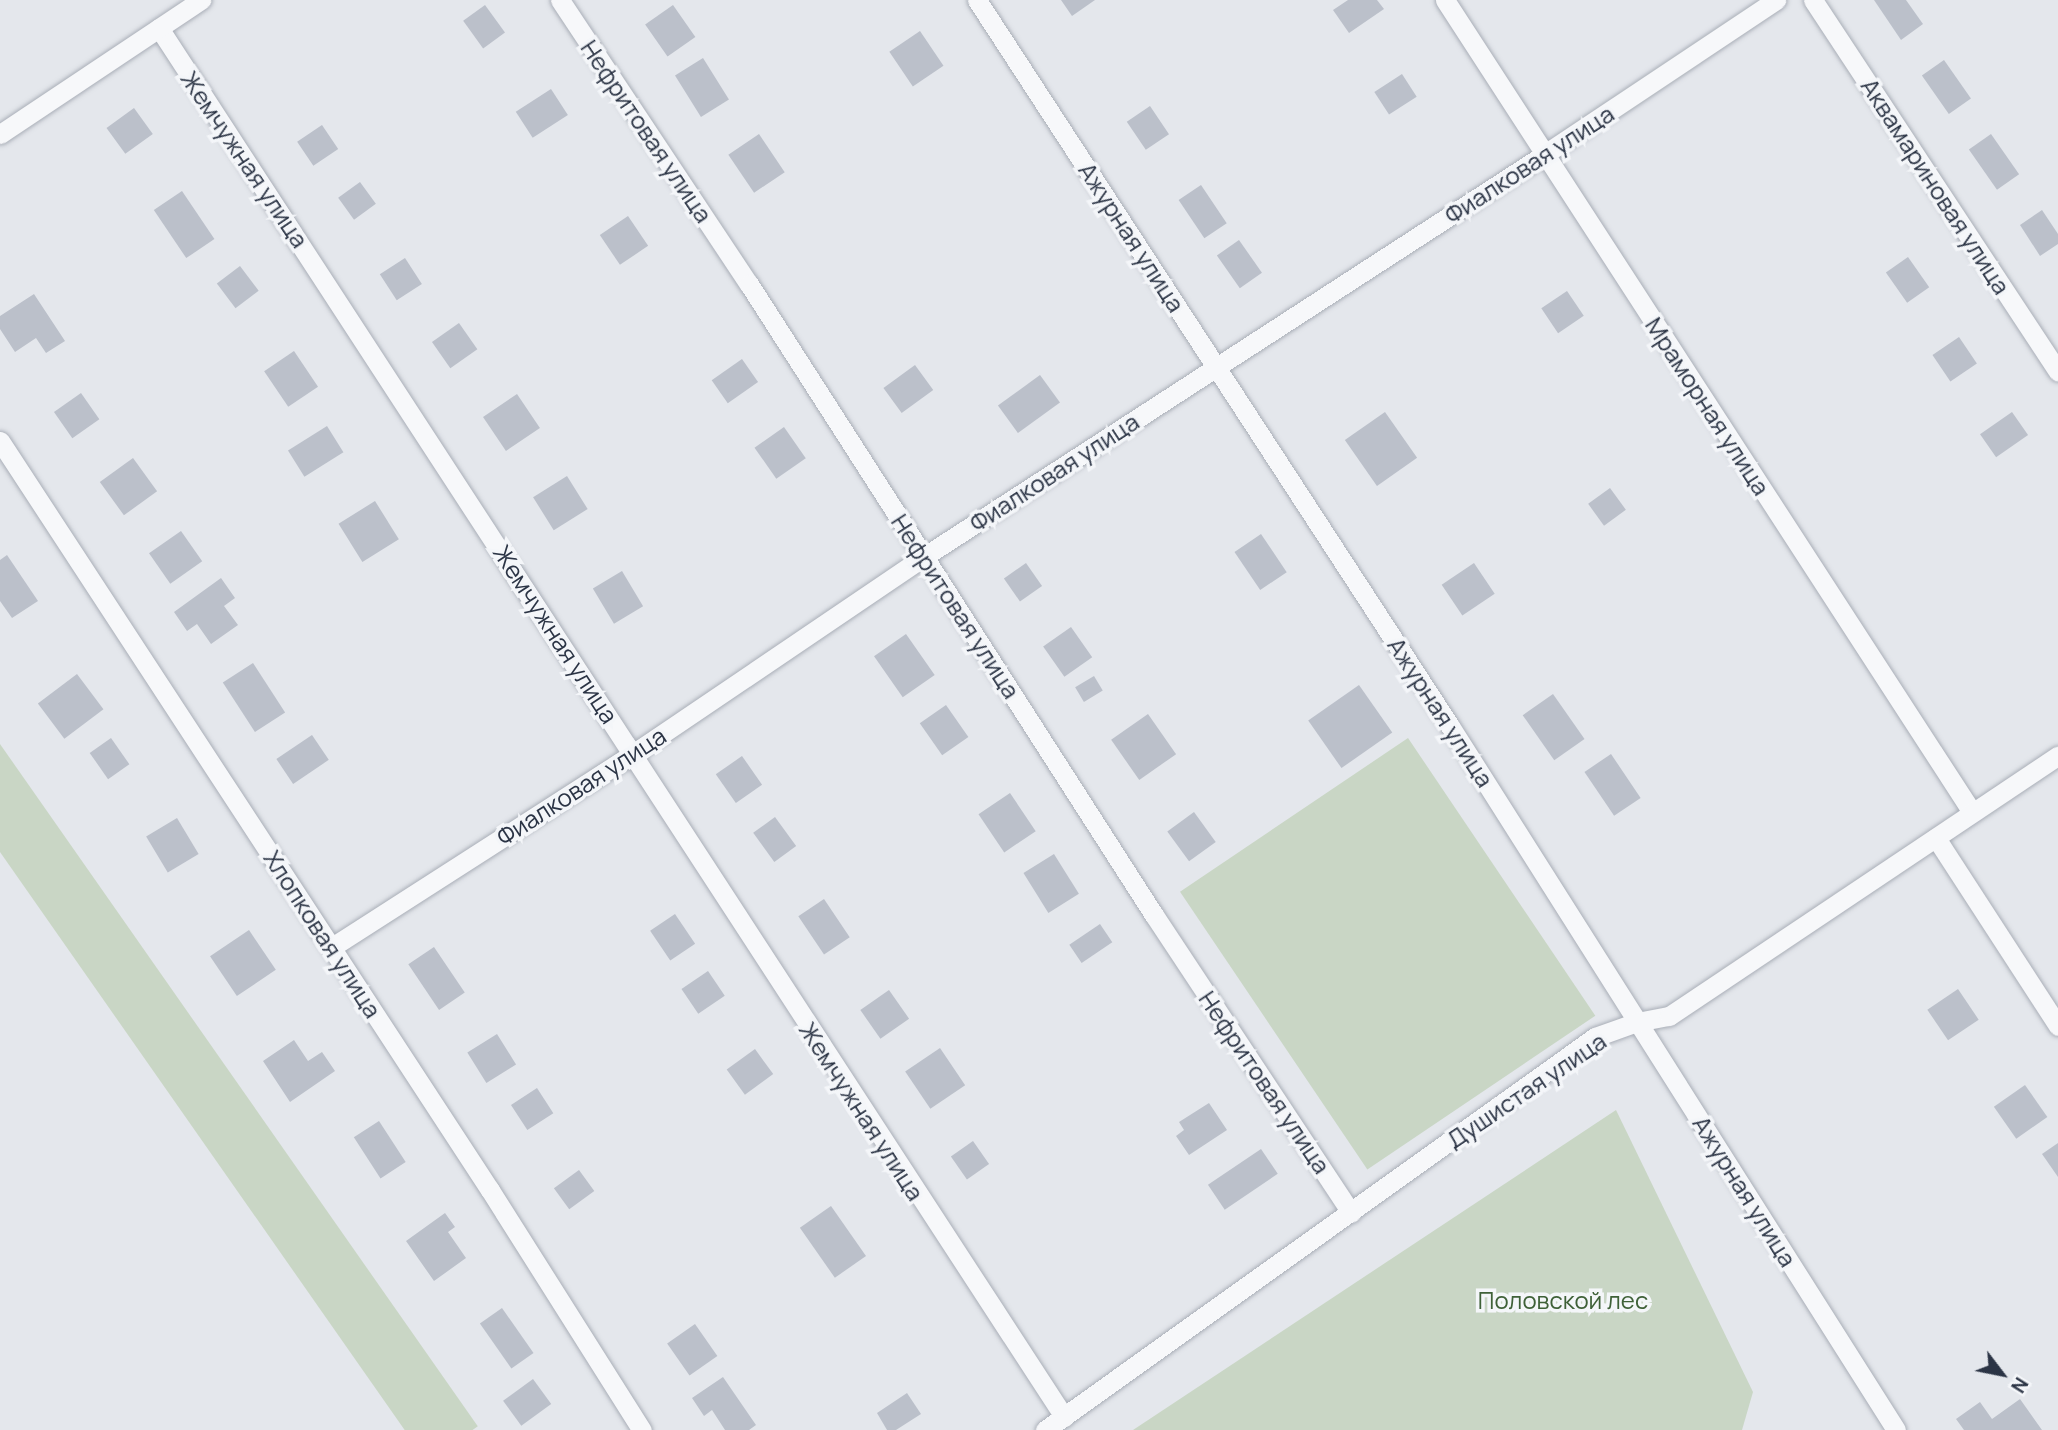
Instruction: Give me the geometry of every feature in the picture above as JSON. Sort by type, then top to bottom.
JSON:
[{"type":"street","points":[[0,134],[201,0]]},
{"type":"street","name":"Нефритовая улица","points":[[560,0],[925,556],[1154,915],[1351,1213]]},
{"type":"street","name":"Ажурная улица","points":[[977,0],[1217,366],[1896,1430]]},
{"type":"street","name":"Мраморная улица","points":[[1445,0],[1972,812]]},
{"type":"street","name":"Фиалковая улица","points":[[332,947],[634,753],[925,556],[1545,155],[1776,0]]},
{"type":"street","name":"Аквамариновая улица","points":[[1813,0],[2058,371]]},
{"type":"street","name":"Жемчужная улица","points":[[159,28],[634,753],[688,845],[1064,1417]]},
{"type":"street","name":"Хлопковая улица","points":[[0,441],[332,947],[642,1430]]},
{"type":"street","name":"Душистая улица","points":[[1045,1430],[1595,1037],[1637,1022],[1669,1016],[2058,756]]},
{"type":"street","points":[[1936,838],[2058,1026]]},
{"type":"green space","points":[[1408,738],[1595,1016],[1367,1170],[1180,892]]},
{"type":"green space","points":[[0,744],[478,1426],[473,1430],[405,1430],[0,852]]},
{"type":"green space","name":"Половской лес","points":[[1616,1110],[1753,1392],[1742,1430],[1133,1430]]},
{"type":"building","points":[[1061,0],[1095,0],[1072,16]]},
{"type":"building","points":[[1348,0],[1377,0],[1384,9],[1349,33],[1333,10]]},
{"type":"building","points":[[1874,0],[1906,0],[1923,24],[1901,40]]},
{"type":"building","points":[[485,5],[505,33],[483,48],[463,21]]},
{"type":"building","points":[[673,5],[695,37],[668,56],[645,25]]},
{"type":"building","points":[[920,31],[943,66],[913,87],[889,52]]},
{"type":"building","points":[[703,58],[729,100],[701,117],[675,75]]},
{"type":"building","points":[[1944,60],[1971,99],[1949,114],[1922,75]]},
{"type":"building","points":[[1402,74],[1417,97],[1389,115],[1374,92]]},
{"type":"building","points":[[551,89],[568,115],[533,138],[516,112]]},
{"type":"building","points":[[1150,106],[1169,134],[1146,150],[1127,122]]},
{"type":"building","points":[[134,108],[153,134],[125,154],[106,128]]},
{"type":"building","points":[[322,125],[338,149],[313,166],[297,142]]},
{"type":"building","points":[[759,134],[785,172],[754,193],[728,155]]},
{"type":"building","points":[[1991,134],[2019,174],[1997,190],[1969,149]]},
{"type":"building","points":[[360,182],[376,204],[354,220],[338,198]]},
{"type":"building","points":[[1201,185],[1227,223],[1204,238],[1179,200]]},
{"type":"building","points":[[182,191],[214,239],[186,258],[154,210]]},
{"type":"building","points":[[2042,210],[2058,234],[2058,244],[2040,256],[2020,225]]},
{"type":"building","points":[[628,216],[648,246],[620,265],[600,235]]},
{"type":"building","points":[[1239,240],[1262,273],[1240,288],[1217,255]]},
{"type":"building","points":[[1908,257],[1929,287],[1907,303],[1886,272]]},
{"type":"building","points":[[405,258],[422,284],[397,300],[380,274]]},
{"type":"building","points":[[240,266],[259,291],[235,308],[217,283]]},
{"type":"building","points":[[1567,291],[1584,316],[1558,333],[1541,308]]},
{"type":"building","points":[[34,294],[65,341],[46,353],[36,338],[15,352],[0,329],[0,316]]},
{"type":"building","points":[[459,323],[477,349],[450,368],[432,342]]},
{"type":"building","points":[[1959,337],[1977,364],[1950,381],[1932,355]]},
{"type":"building","points":[[294,351],[318,387],[288,407],[264,371]]},
{"type":"building","points":[[742,359],[758,382],[728,403],[712,380]]},
{"type":"building","points":[[915,365],[933,390],[902,413],[883,388]]},
{"type":"building","points":[[1040,375],[1060,403],[1018,433],[998,406]]},
{"type":"building","points":[[81,393],[99,419],[72,438],[54,412]]},
{"type":"building","points":[[517,394],[540,428],[506,451],[483,417]]},
{"type":"building","points":[[1385,412],[1417,458],[1377,486],[1345,440]]},
{"type":"building","points":[[2012,412],[2028,435],[1996,457],[1980,434]]},
{"type":"building","points":[[327,426],[343,452],[304,477],[288,450]]},
{"type":"building","points":[[784,427],[806,458],[776,479],[755,448]]},
{"type":"building","points":[[133,458],[157,491],[124,515],[100,482]]},
{"type":"building","points":[[567,476],[588,509],[554,530],[533,497]]},
{"type":"building","points":[[1610,488],[1626,510],[1604,526],[1588,504]]},
{"type":"building","points":[[375,501],[399,539],[362,562],[339,524]]},
{"type":"building","points":[[181,531],[202,561],[170,584],[149,553]]},
{"type":"building","points":[[1261,534],[1287,572],[1260,590],[1234,552]]},
{"type":"building","points":[[7,555],[38,601],[12,618],[0,601],[0,560]]},
{"type":"building","points":[[1026,563],[1042,586],[1020,601],[1004,578]]},
{"type":"building","points":[[1474,563],[1495,594],[1462,615],[1442,585]]},
{"type":"building","points":[[622,571],[643,606],[614,624],[593,589]]},
{"type":"building","points":[[221,578],[235,598],[224,606],[238,625],[211,644],[197,624],[187,631],[174,612]]},
{"type":"building","points":[[1071,627],[1092,657],[1064,677],[1043,647]]},
{"type":"building","points":[[906,634],[935,675],[903,697],[874,656]]},
{"type":"building","points":[[253,663],[285,712],[255,732],[223,683]]},
{"type":"building","points":[[77,674],[103,709],[64,739],[38,703]]},
{"type":"building","points":[[1094,676],[1103,691],[1084,702],[1075,687]]},
{"type":"building","points":[[1359,685],[1392,733],[1341,768],[1308,721]]},
{"type":"building","points":[[1553,694],[1585,739],[1554,760],[1523,715]]},
{"type":"building","points":[[946,705],[968,737],[942,755],[920,723]]},
{"type":"building","points":[[1148,714],[1176,754],[1139,780],[1111,740]]},
{"type":"building","points":[[312,735],[329,760],[293,784],[276,759]]},
{"type":"building","points":[[111,738],[129,764],[108,779],[90,753]]},
{"type":"building","points":[[1611,754],[1641,798],[1614,816],[1584,772]]},
{"type":"building","points":[[742,756],[762,785],[736,803],[716,774]]},
{"type":"building","points":[[1010,793],[1036,831],[1004,852],[978,814]]},
{"type":"building","points":[[1194,812],[1216,842],[1189,861],[1167,831]]},
{"type":"building","points":[[775,817],[796,846],[774,862],[753,833]]},
{"type":"building","points":[[177,818],[199,854],[168,873],[146,837]]},
{"type":"building","points":[[1054,854],[1079,894],[1048,913],[1023,873]]},
{"type":"building","points":[[824,899],[850,937],[824,954],[798,916]]},
{"type":"building","points":[[675,914],[695,944],[670,961],[650,931]]},
{"type":"building","points":[[1100,924],[1112,942],[1082,963],[1069,945]]},
{"type":"building","points":[[249,930],[276,970],[237,996],[210,956]]},
{"type":"building","points":[[434,947],[465,993],[439,1010],[408,964]]},
{"type":"building","points":[[708,971],[725,996],[698,1014],[681,989]]},
{"type":"building","points":[[1958,989],[1979,1020],[1948,1040],[1927,1010]]},
{"type":"building","points":[[889,990],[909,1019],[880,1039],[860,1010]]},
{"type":"building","points":[[497,1034],[516,1065],[486,1083],[467,1053]]},
{"type":"building","points":[[294,1040],[308,1061],[322,1052],[335,1071],[290,1102],[263,1061]]},
{"type":"building","points":[[940,1048],[965,1085],[930,1109],[905,1071]]},
{"type":"building","points":[[755,1049],[773,1074],[745,1095],[727,1070]]},
{"type":"building","points":[[2025,1085],[2047,1117],[2016,1139],[1994,1107]]},
{"type":"building","points":[[537,1088],[553,1113],[527,1130],[511,1105]]},
{"type":"building","points":[[1209,1103],[1227,1130],[1189,1155],[1176,1136],[1184,1130],[1179,1122]]},
{"type":"building","points":[[379,1121],[406,1162],[381,1178],[354,1137]]},
{"type":"building","points":[[973,1141],[989,1164],[967,1179],[951,1156]]},
{"type":"building","points":[[2058,1143],[2058,1177],[2042,1154]]},
{"type":"building","points":[[1261,1149],[1278,1174],[1225,1210],[1208,1185]]},
{"type":"building","points":[[579,1170],[594,1191],[569,1209],[554,1188]]},
{"type":"building","points":[[831,1206],[866,1256],[835,1278],[800,1228]]},
{"type":"building","points":[[445,1213],[455,1227],[448,1232],[466,1258],[434,1281],[406,1241]]},
{"type":"building","points":[[502,1308],[534,1353],[511,1369],[480,1323]]},
{"type":"building","points":[[695,1324],[717,1356],[690,1375],[667,1344]]},
{"type":"building","points":[[723,1377],[756,1425],[749,1430],[725,1430],[712,1410],[704,1416],[692,1398]]},
{"type":"building","points":[[533,1379],[551,1404],[521,1426],[503,1401]]},
{"type":"building","points":[[907,1393],[921,1414],[896,1430],[887,1430],[877,1413]]},
{"type":"building","points":[[2020,1399],[2042,1430],[1964,1430],[1956,1419],[1980,1402],[1992,1419]]}]
